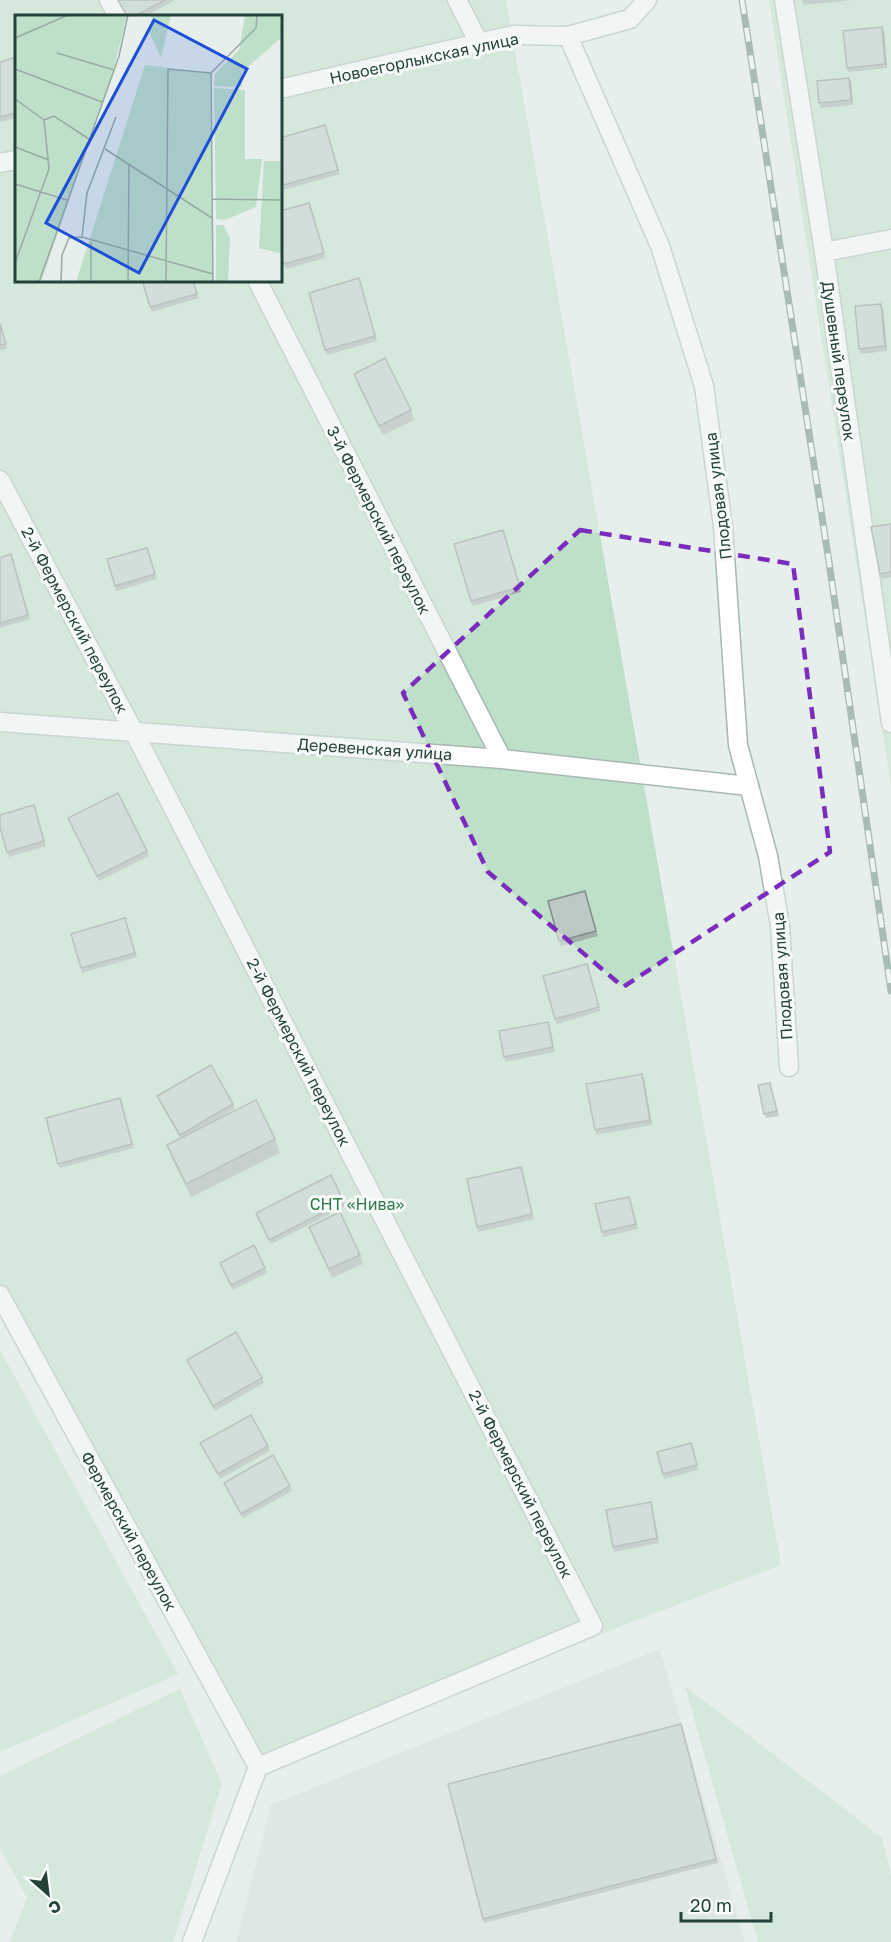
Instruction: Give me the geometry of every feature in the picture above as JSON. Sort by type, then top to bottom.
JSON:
[{"type":"street","points":[[109,0],[117,15]]},
{"type":"street","points":[[457,0],[479,43]]},
{"type":"street","points":[[568,36],[630,19],[647,0]]},
{"type":"street","name":"Душевный переулок","points":[[784,0],[824,252],[891,723]]},
{"type":"street","name":"Новоегорлыкская улица","points":[[282,89],[513,35],[568,36]]},
{"type":"street","name":"Плодовая улица","points":[[568,36],[660,246],[704,386],[723,527],[738,746],[768,856],[780,926],[789,1067]]},
{"type":"street","points":[[0,163],[15,160]]},
{"type":"street","points":[[824,252],[891,239]]},
{"type":"street","name":"3-й Фермерский переулок","points":[[258,282],[502,759]]},
{"type":"street","name":"2-й Фермерский переулок","points":[[0,480],[134,732],[594,1626],[258,1767]]},
{"type":"street","name":"Деревенская улица","points":[[0,722],[502,759],[749,786]]},
{"type":"street","name":"Фермерский переулок","points":[[0,1295],[258,1767]]},
{"type":"street","points":[[192,1942],[258,1767]]},
{"type":"highlighted area","points":[[580,530],[793,564],[830,852],[623,987],[488,872],[403,693]]},
{"type":"shaded area","points":[[660,1649],[745,1942],[236,1942],[271,1805]]},
{"type":"green space","name":"СНТ «Нива»","points":[[0,0],[506,0],[781,1565],[258,1765],[0,1292]]},
{"type":"green space","points":[[769,0],[891,0],[891,786]]},
{"type":"green space","points":[[0,1350],[178,1674],[0,1752]]},
{"type":"green space","points":[[685,1686],[882,1838],[891,1875],[891,1942],[758,1942]]},
{"type":"green space","points":[[180,1689],[222,1784],[173,1942],[10,1942],[27,1898],[0,1848],[0,1776]]},
{"type":"building","points":[[118,0],[165,0],[137,15],[126,15]]},
{"type":"building","points":[[882,27],[885,64],[847,68],[843,31]]},
{"type":"building","points":[[15,57],[15,113],[0,117],[0,62]]},
{"type":"building","points":[[849,78],[851,100],[819,103],[817,81]]},
{"type":"building","points":[[325,125],[338,170],[282,185],[282,137]]},
{"type":"building","points":[[309,203],[324,253],[284,264],[282,210]]},
{"type":"building","points":[[359,278],[375,336],[325,350],[309,293]]},
{"type":"building","points":[[143,282],[194,282],[197,294],[150,307]]},
{"type":"building","points":[[881,304],[885,346],[859,349],[855,306]]},
{"type":"building","points":[[0,324],[6,344],[0,345]]},
{"type":"building","points":[[385,358],[411,410],[379,426],[354,374]]},
{"type":"building","points":[[891,524],[891,572],[880,574],[871,527]]},
{"type":"building","points":[[503,530],[520,587],[471,601],[454,544]]},
{"type":"building","points":[[147,548],[155,574],[115,586],[107,559]]},
{"type":"building","points":[[11,554],[28,615],[0,623],[0,558]]},
{"type":"building","points":[[118,793],[147,851],[97,876],[68,818]]},
{"type":"building","points":[[34,805],[44,841],[7,852],[0,827],[0,815]]},
{"type":"building","points":[[585,891],[596,931],[559,941],[548,901]]},
{"type":"building","points":[[125,918],[135,953],[81,968],[71,934]]},
{"type":"building","points":[[587,964],[599,1007],[555,1019],[543,976]]},
{"type":"building","points":[[548,1022],[553,1047],[504,1057],[499,1031]]},
{"type":"building","points":[[211,1065],[233,1104],[180,1135],[157,1096]]},
{"type":"building","points":[[642,1074],[650,1120],[595,1130],[586,1084]]},
{"type":"building","points":[[770,1083],[777,1111],[764,1114],[758,1085]]},
{"type":"building","points":[[120,1098],[132,1144],[58,1164],[46,1118]]},
{"type":"building","points":[[256,1100],[275,1139],[186,1184],[167,1145]]},
{"type":"building","points":[[521,1167],[532,1214],[477,1227],[467,1179]]},
{"type":"building","points":[[331,1175],[344,1202],[269,1240],[256,1213]]},
{"type":"building","points":[[629,1197],[636,1224],[602,1232],[595,1204]]},
{"type":"building","points":[[340,1212],[360,1255],[329,1269],[309,1227]]},
{"type":"building","points":[[254,1245],[265,1268],[231,1285],[220,1263]]},
{"type":"building","points":[[236,1332],[262,1378],[213,1406],[187,1360]]},
{"type":"building","points":[[251,1415],[268,1446],[218,1474],[200,1443]]},
{"type":"building","points":[[691,1443],[697,1465],[663,1474],[657,1452]]},
{"type":"building","points":[[273,1455],[290,1486],[241,1514],[224,1483]]},
{"type":"building","points":[[651,1502],[657,1538],[613,1547],[606,1510]]},
{"type":"building","points":[[681,1724],[716,1859],[483,1919],[448,1784]]},
{"type":"railway","points":[[742,0],[829,562],[891,991]]}]
